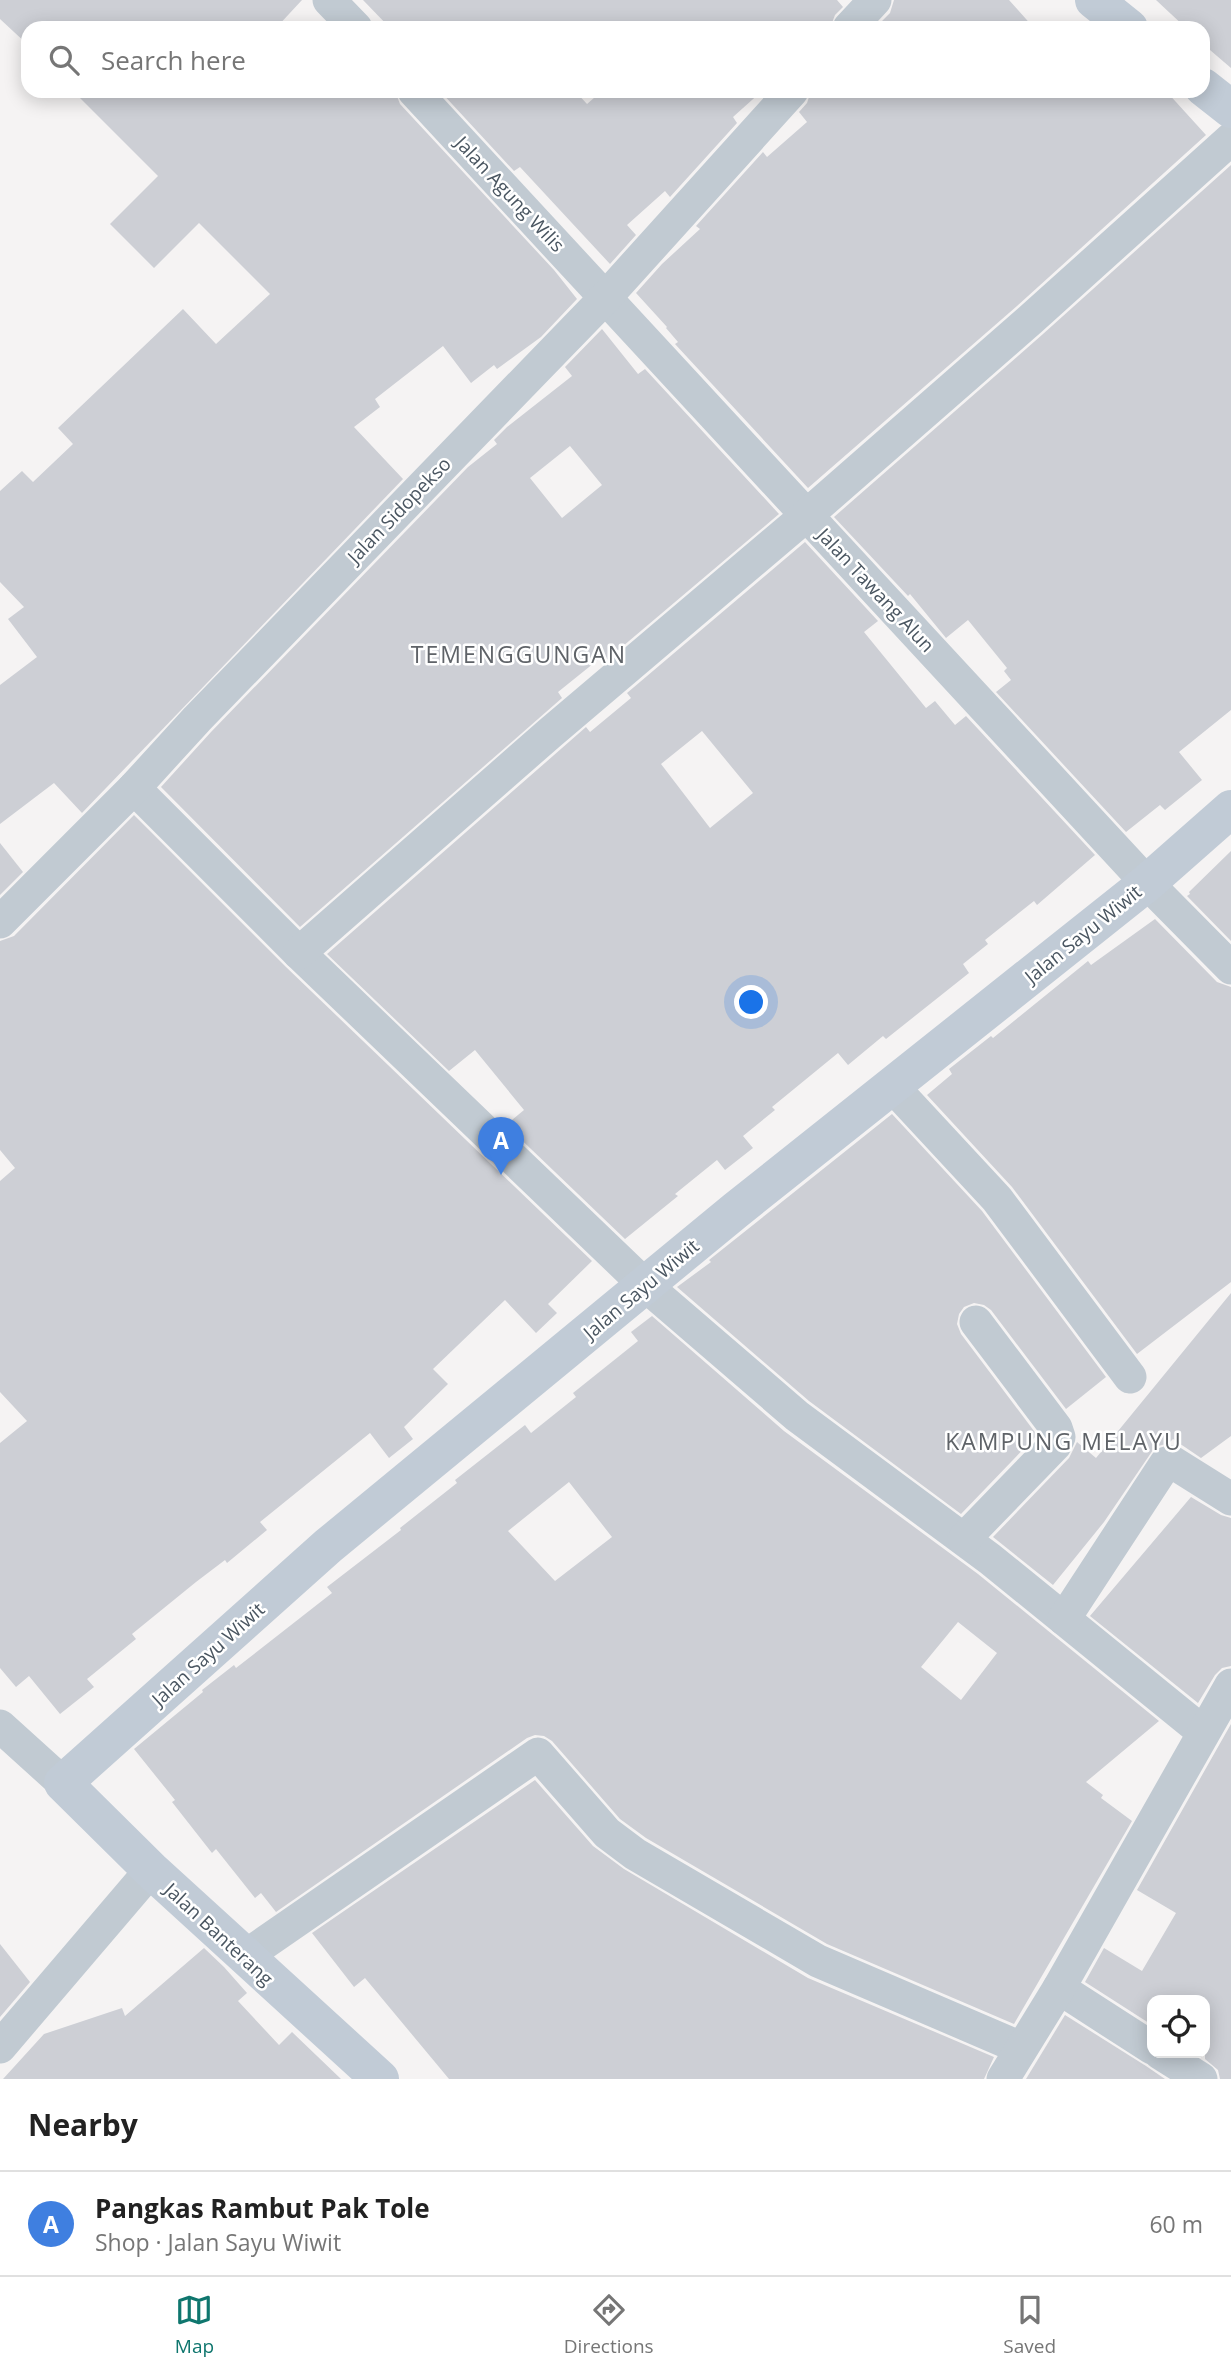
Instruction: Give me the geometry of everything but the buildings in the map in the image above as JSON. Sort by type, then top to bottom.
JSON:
[{"type":"main road","points":[[1094,0],[1120,21]]},
{"type":"main road","points":[[1210,92],[1231,109]]},
{"type":"main road","name":"Jalan Sayu Wiwit","points":[[63,1783],[328,1546],[736,1210],[1147,883],[1231,809]]},
{"type":"main road","name":"Jalan Banterang","points":[[63,1783],[244,1957],[380,2079]]},
{"type":"street","points":[[330,0],[350,21]]},
{"type":"street","points":[[855,21],[874,0]]},
{"type":"street","name":"Jalan Agung Wilis","points":[[421,98],[606,297]]},
{"type":"street","name":"Jalan Sidopekso","points":[[0,922],[134,788],[197,719],[606,297],[786,98]]},
{"type":"street","points":[[299,953],[550,733],[807,515],[1231,139]]},
{"type":"street","name":"Jalan Tawang Alun","points":[[606,297],[1147,883],[1231,968]]},
{"type":"street","points":[[134,788],[299,953],[646,1286],[797,1416],[964,1539],[1203,1732]]},
{"type":"street","points":[[893,1087],[997,1199],[1130,1377]]},
{"type":"street","points":[[964,1539],[1055,1445],[1059,1437],[1056,1428],[976,1322]]},
{"type":"street","points":[[1064,1619],[1166,1463],[1172,1462],[1231,1499]]},
{"type":"street","points":[[1003,2079],[1059,1988],[1231,1685]]},
{"type":"street","points":[[0,1726],[63,1783]]},
{"type":"street","points":[[244,1957],[538,1754],[607,1833],[635,1854],[818,1961],[1021,2048]]},
{"type":"street","points":[[0,2047],[151,1870]]},
{"type":"street","points":[[1059,1988],[1147,2045]]},
{"type":"street","points":[[1168,2058],[1201,2079]]},
{"type":"place","name":"Pangkas Rambut Pak Tole","points":[[501,1175]]},
{"type":"district","name":"TEMENGGUNGAN","points":[[519,655]]},
{"type":"district","name":"KAMPUNG MELAYU","points":[[1064,1442]]}]
